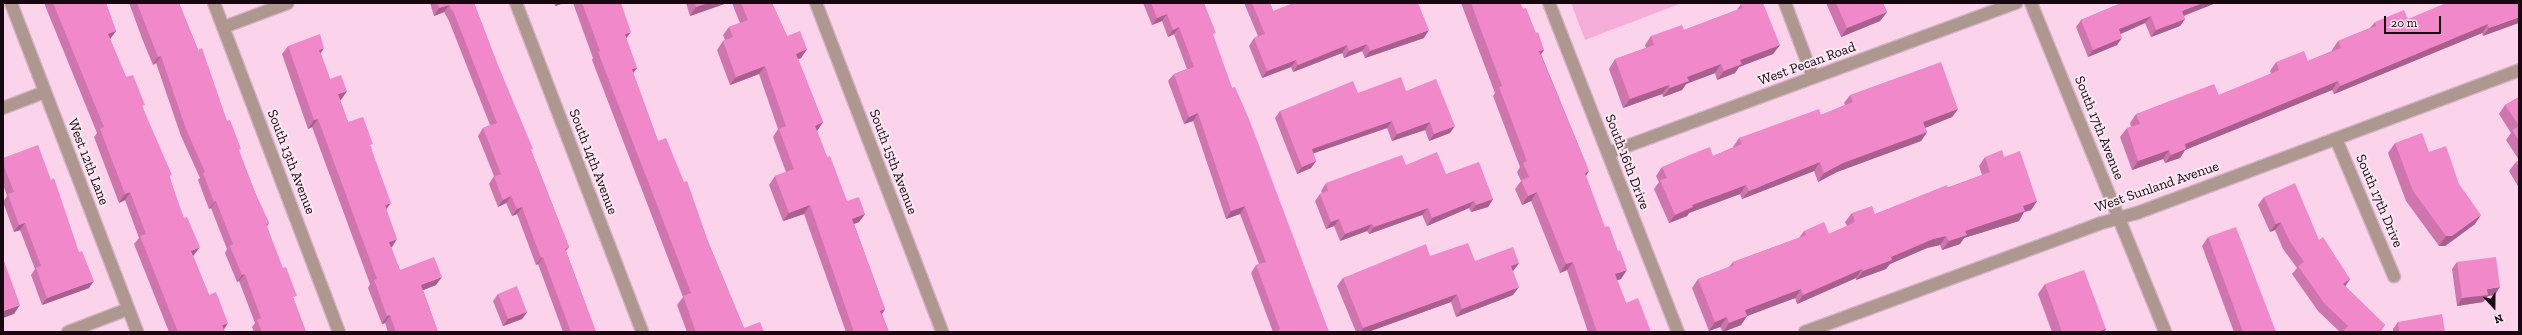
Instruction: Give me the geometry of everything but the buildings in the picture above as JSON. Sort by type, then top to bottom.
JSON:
[{"type":"street","name":"West 12th Lane","points":[[11,3],[137,332]]},
{"type":"street","name":"South 13th Avenue","points":[[214,3],[339,332]]},
{"type":"street","points":[[224,28],[288,3]]},
{"type":"street","name":"South 14th Avenue","points":[[516,3],[642,332]]},
{"type":"street","name":"South 15th Avenue","points":[[816,3],[942,332]]},
{"type":"street","name":"South 16th Drive","points":[[1549,3],[1678,332]]},
{"type":"street","points":[[1785,3],[1814,78]]},
{"type":"street","name":"West Pecan Road","points":[[1608,153],[2016,3]]},
{"type":"street","name":"South 17th Avenue","points":[[2032,3],[2165,332]]},
{"type":"street","name":"West Sunland Avenue","points":[[1805,332],[2098,224],[2120,219],[2519,70]]},
{"type":"street","points":[[3,108],[45,92]]},
{"type":"street","name":"South 17th Drive","points":[[2336,139],[2394,276]]},
{"type":"street","points":[[68,332],[128,309]]},
{"type":"shaded area","points":[[1571,3],[1682,3],[1585,40]]}]
